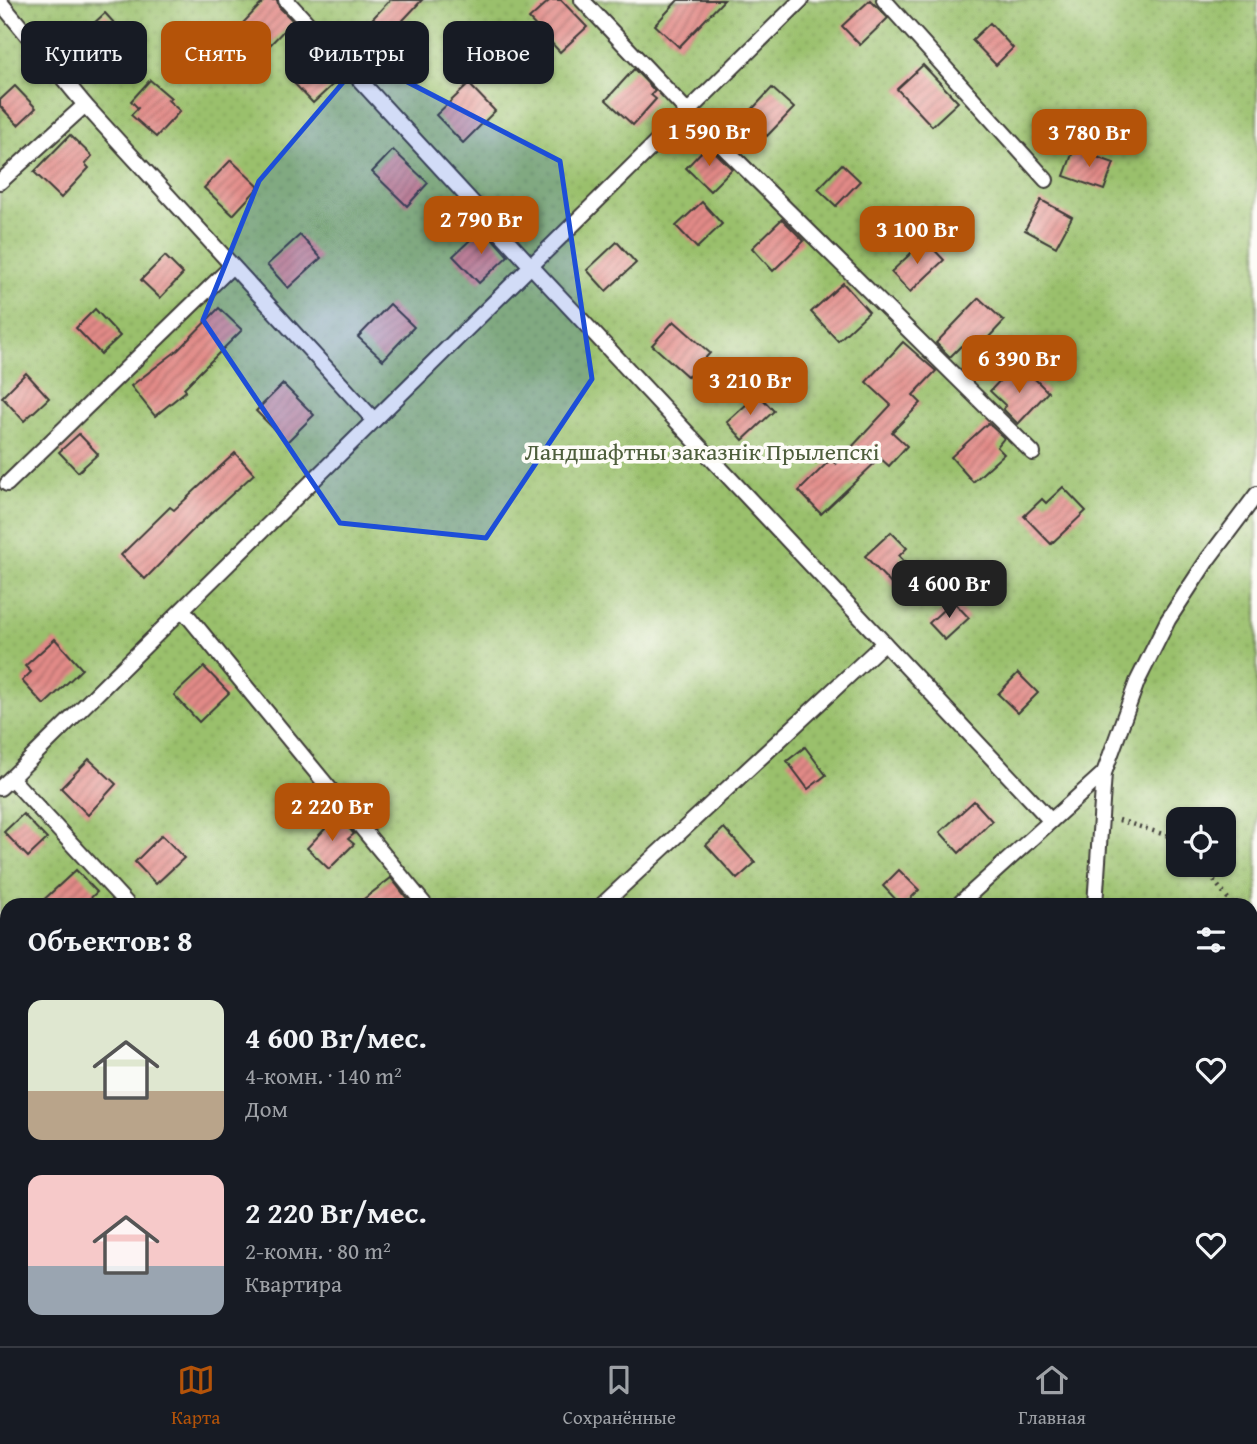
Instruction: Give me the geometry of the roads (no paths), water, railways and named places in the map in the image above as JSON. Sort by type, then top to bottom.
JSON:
[{"type":"lane","points":[[286,0],[1051,821]]},
{"type":"lane","points":[[582,0],[688,112],[1033,453]]},
{"type":"lane","points":[[121,898],[5,783],[801,0]]},
{"type":"lane","points":[[884,0],[1046,180]]},
{"type":"lane","points":[[0,2],[85,105],[374,420]]},
{"type":"lane","points":[[0,182],[85,105]]},
{"type":"lane","points":[[7,484],[232,266]]},
{"type":"lane","points":[[1095,898],[1104,773],[1137,682],[1168,620],[1208,559],[1257,494]]},
{"type":"lane","points":[[183,610],[419,898]]},
{"type":"lane","points":[[610,898],[884,643]]},
{"type":"lane","points":[[966,898],[1104,773]]},
{"type":"park label","name":"Ландшафтны заказнік Прылепскі","points":[[702,452]]}]
